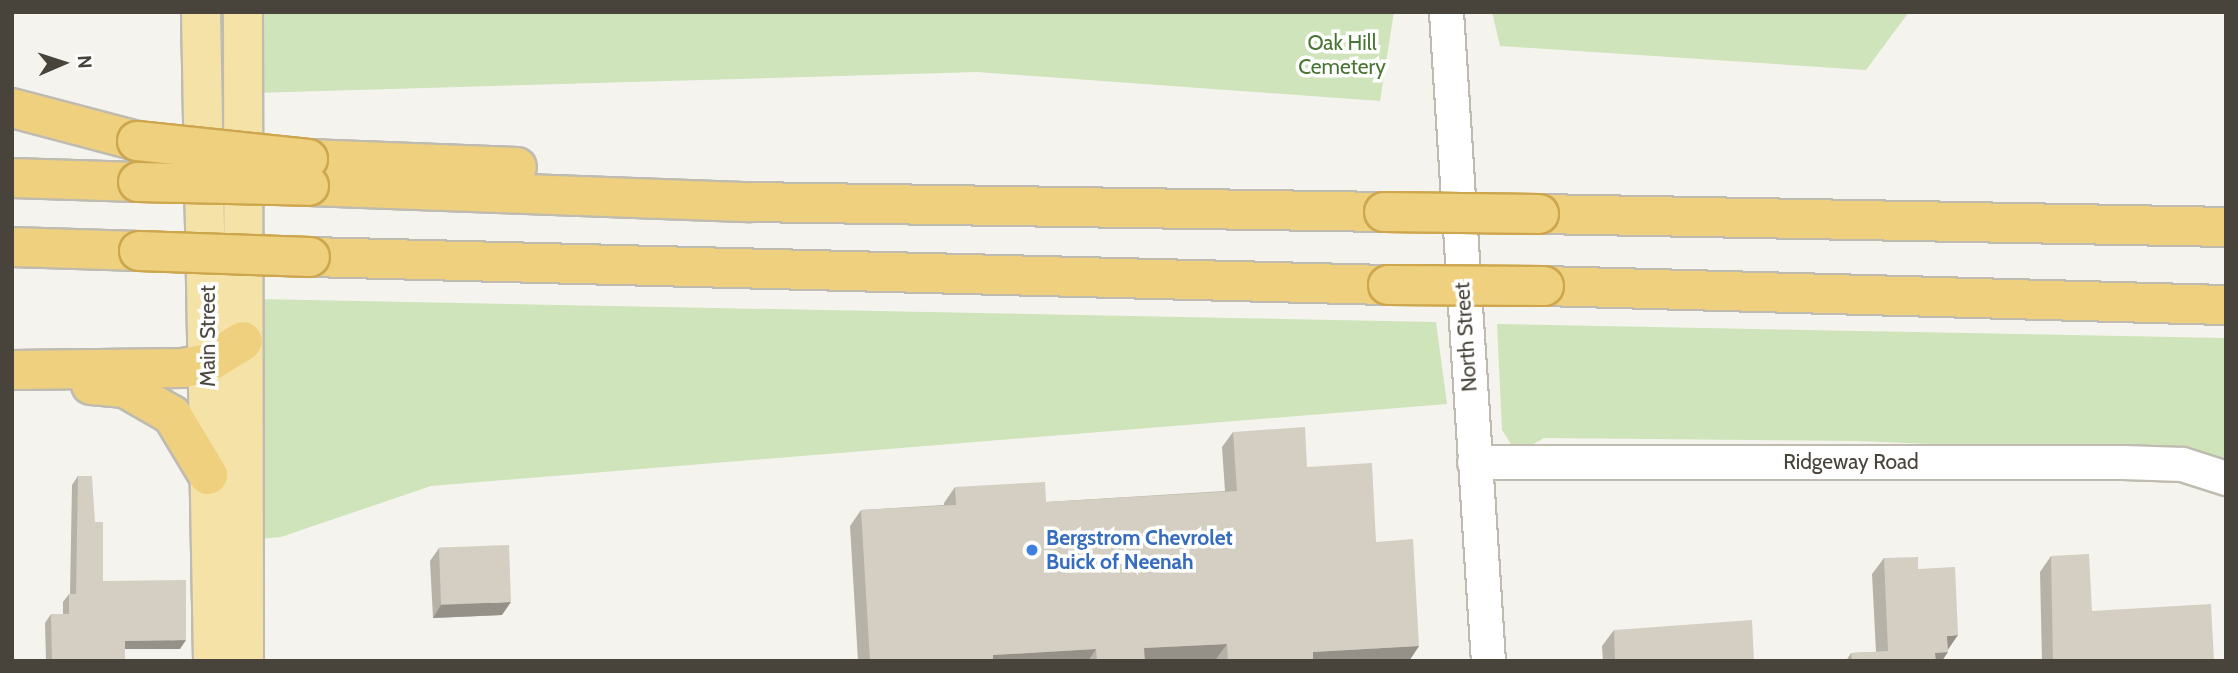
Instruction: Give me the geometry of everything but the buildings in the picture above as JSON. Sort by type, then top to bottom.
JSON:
[{"type":"highway","points":[[12,108],[137,141],[308,173]]},
{"type":"highway","points":[[12,178],[138,182],[308,173],[750,202],[2226,227]]},
{"type":"highway","points":[[12,247],[310,257],[2226,305]]},
{"type":"highway","points":[[12,370],[183,369],[208,363],[243,341]]},
{"type":"highway","points":[[12,386],[125,388],[172,415],[208,475]]},
{"type":"main road","name":"Main Street","points":[[201,12],[213,661]]},
{"type":"main road","name":"Main Street","points":[[243,12],[244,661]]},
{"type":"street","name":"North Street","points":[[1446,12],[1488,661]]},
{"type":"street","name":"Ridgeway Road","points":[[1474,462],[2123,462],[2182,464],[2226,478]]},
{"type":"green space","name":"Oak Hill Cemetery","points":[[254,12],[1394,12],[1380,101],[977,72],[254,93]]},
{"type":"green space","points":[[1492,12],[1909,12],[1866,70],[1500,46]]},
{"type":"green space","points":[[257,299],[1436,322],[1447,404],[431,486],[281,537],[259,539]]},
{"type":"green space","points":[[1497,324],[2226,338],[2226,473],[2130,452],[1857,441],[1544,438],[1528,447],[1511,444],[1502,430]]},
{"type":"place","name":"Bergstrom Chevrolet Buick of Neenah","points":[[1032,550]]}]
